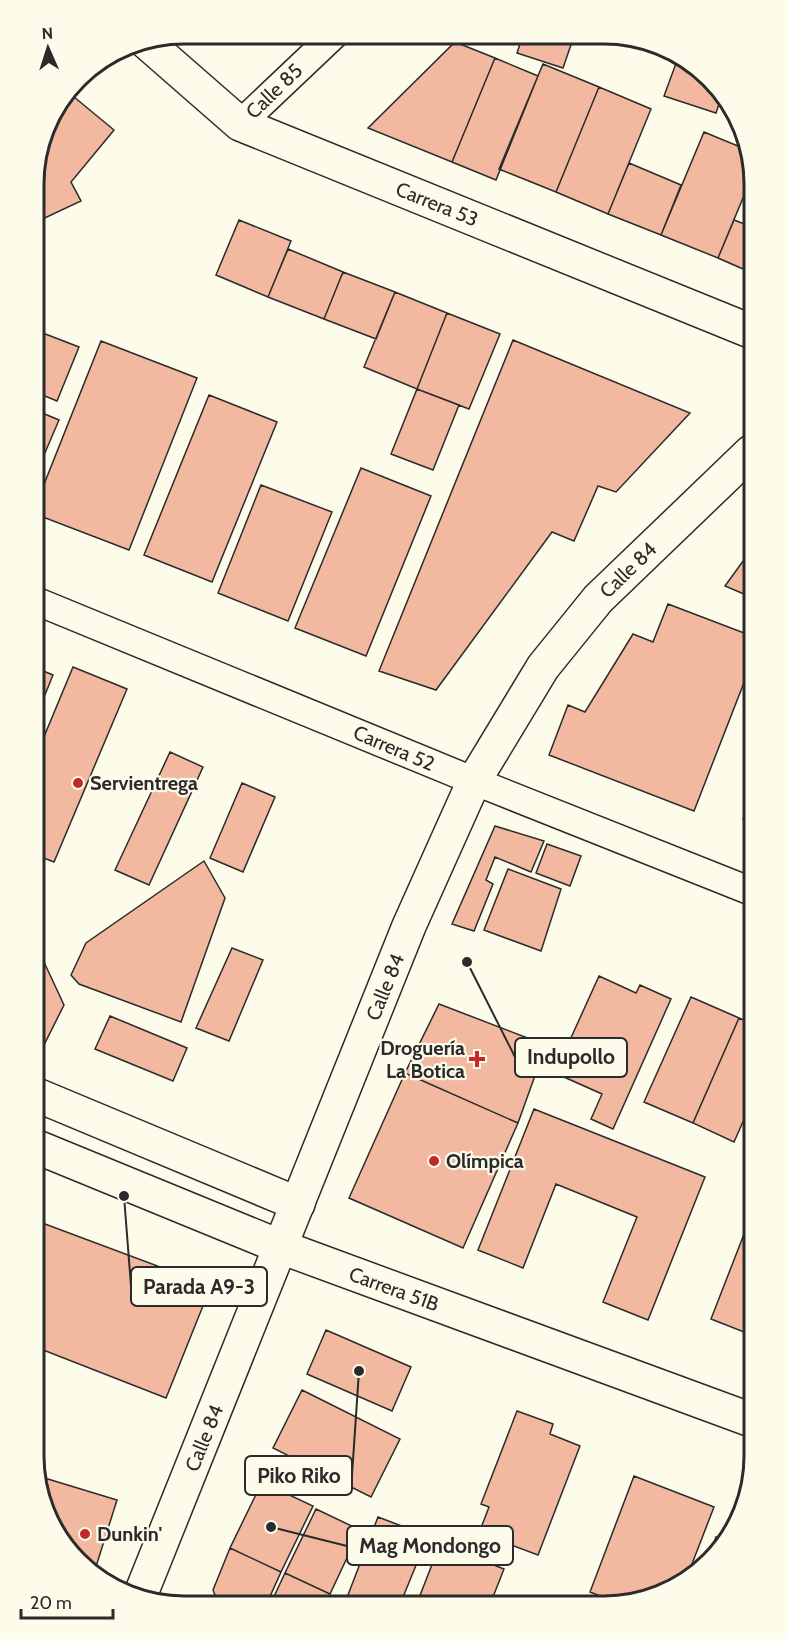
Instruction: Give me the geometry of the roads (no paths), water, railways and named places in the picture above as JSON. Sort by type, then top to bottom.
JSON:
[{"type":"main road","name":"Carrera 53","points":[[153,47],[240,124],[744,329]]},
{"type":"main road","name":"Calle 84","points":[[143,1589],[409,926],[474,781],[543,666],[598,599],[744,459]]},
{"type":"main road","points":[[44,1098],[298,1204]]},
{"type":"main road","name":"Carrera 51B","points":[[44,1150],[281,1247],[744,1417]]},
{"type":"street","name":"Calle 85","points":[[240,124],[324,44]]},
{"type":"street","name":"Carrera 52","points":[[44,604],[474,781],[744,888]]},
{"type":"place","name":"Servientrega","points":[[78,783]]},
{"type":"place","name":"Indupollo","points":[[467,962]]},
{"type":"place","name":"Droguería La Botica","points":[[477,1059]]},
{"type":"place","name":"Olímpica","points":[[434,1161]]},
{"type":"place","name":"Parada A9-3","points":[[124,1196]]},
{"type":"place","name":"Piko Riko","points":[[359,1371]]},
{"type":"place","name":"Mag Mondongo","points":[[271,1527]]},
{"type":"place","name":"Dunkin'","points":[[85,1534]]}]
